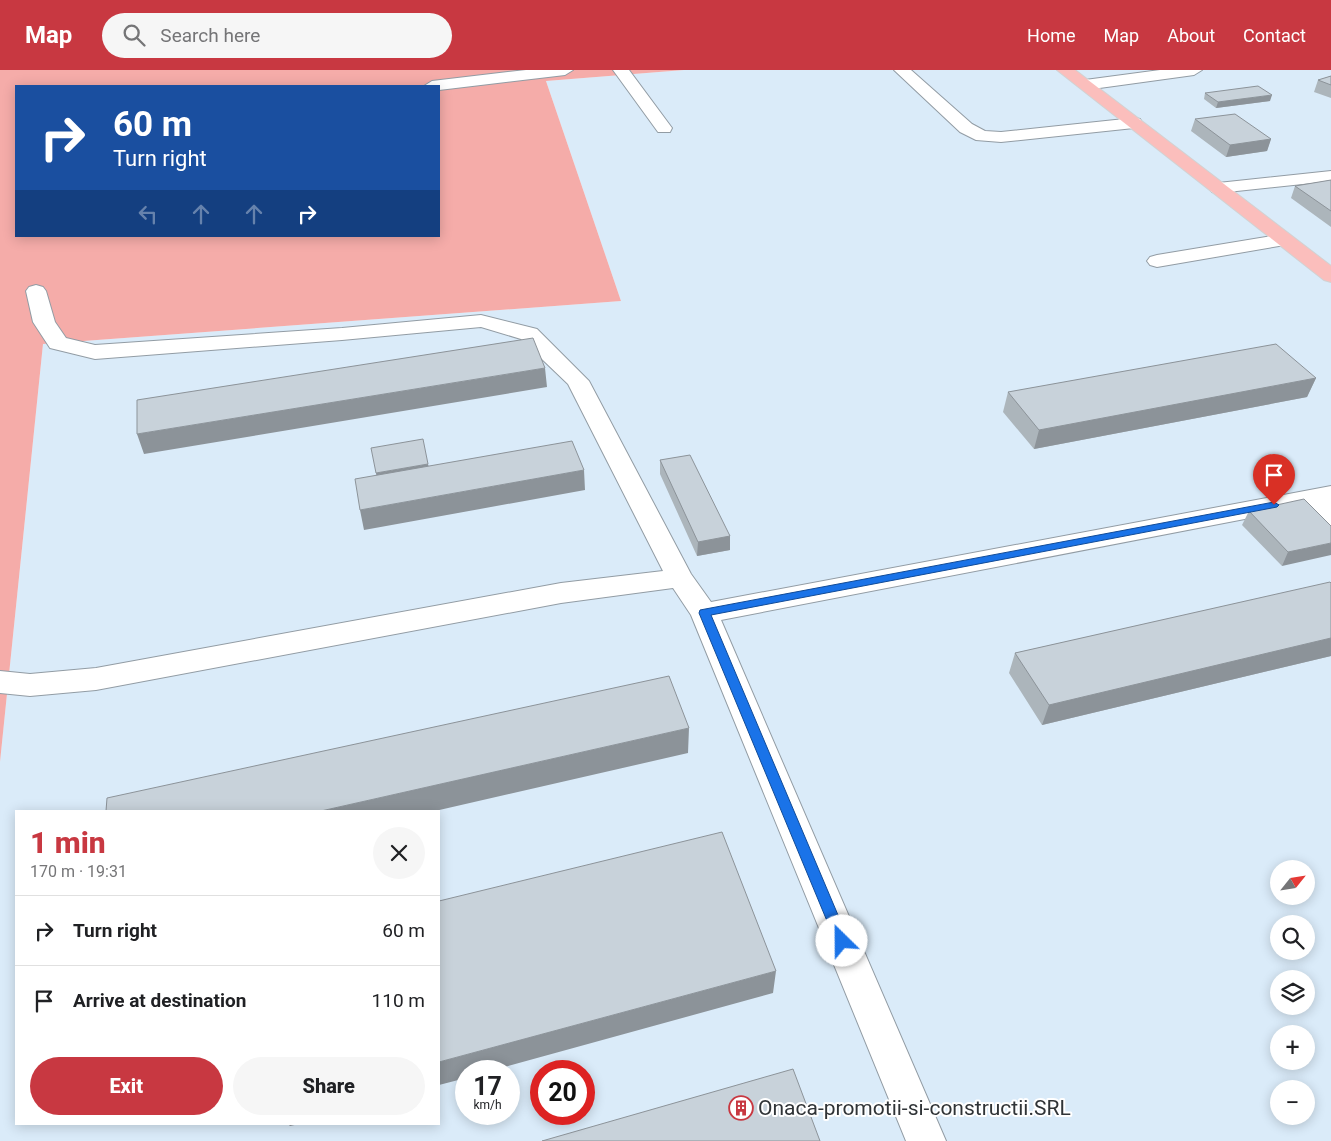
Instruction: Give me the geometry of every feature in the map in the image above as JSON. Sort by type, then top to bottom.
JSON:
[{"type":"main road","points":[[1065,70],[1331,276]]},
{"type":"lane","points":[[440,85],[564,70]]},
{"type":"lane","points":[[621,70],[664,128]]},
{"type":"lane","points":[[902,70],[966,128],[982,136],[1001,137],[1134,123]]},
{"type":"lane","points":[[1085,85],[1194,70]]},
{"type":"lane","points":[[1218,188],[1331,176]]},
{"type":"lane","points":[[1157,261],[1284,240]]},
{"type":"lane","points":[[36,291],[44,322],[58,344],[95,352],[342,334],[481,321],[529,334],[578,381],[680,578],[704,613],[926,1141]]},
{"type":"lane","points":[[704,613],[1322,496],[1331,518]]},
{"type":"lane","points":[[0,682],[30,685],[96,679],[561,593],[680,578]]},
{"type":"shaded area","points":[[0,70],[684,70],[546,81],[621,301],[43,344],[0,762]]},
{"type":"shaded area","points":[[684,70],[1331,70],[1331,1141],[0,1141],[0,762],[43,344],[621,301],[546,81]]},
{"type":"building","points":[[1331,76],[1331,85],[1318,80]]},
{"type":"building","points":[[1258,86],[1272,95],[1218,102],[1205,93]]},
{"type":"building","points":[[1235,114],[1271,139],[1230,145],[1195,119]]},
{"type":"building","points":[[1331,180],[1331,211],[1295,186]]},
{"type":"building","points":[[533,338],[545,368],[137,434],[137,400]]},
{"type":"building","points":[[1276,344],[1316,378],[1039,430],[1008,392]]},
{"type":"building","points":[[423,439],[428,464],[376,473],[371,448]]},
{"type":"building","points":[[572,441],[584,470],[360,510],[355,479]]},
{"type":"building","points":[[690,455],[730,536],[698,542],[660,460]]},
{"type":"building","points":[[1304,499],[1331,526],[1331,543],[1288,552],[1249,511]]},
{"type":"building","points":[[1330,582],[1331,638],[1049,705],[1015,653]]},
{"type":"building","points":[[669,676],[689,728],[325,810],[106,810],[107,798]]},
{"type":"building","points":[[722,832],[776,971],[440,1062],[440,901]]},
{"type":"building","name":"Onaca-promotii-si-constructii.SRL","points":[[793,1069],[820,1141],[542,1141]]},
{"type":"place","name":"Onaca-promotii-si-constructii.SRL","points":[[741,1108]]},
{"type":"route","points":[[842,941],[704,613],[1274,505]]}]
